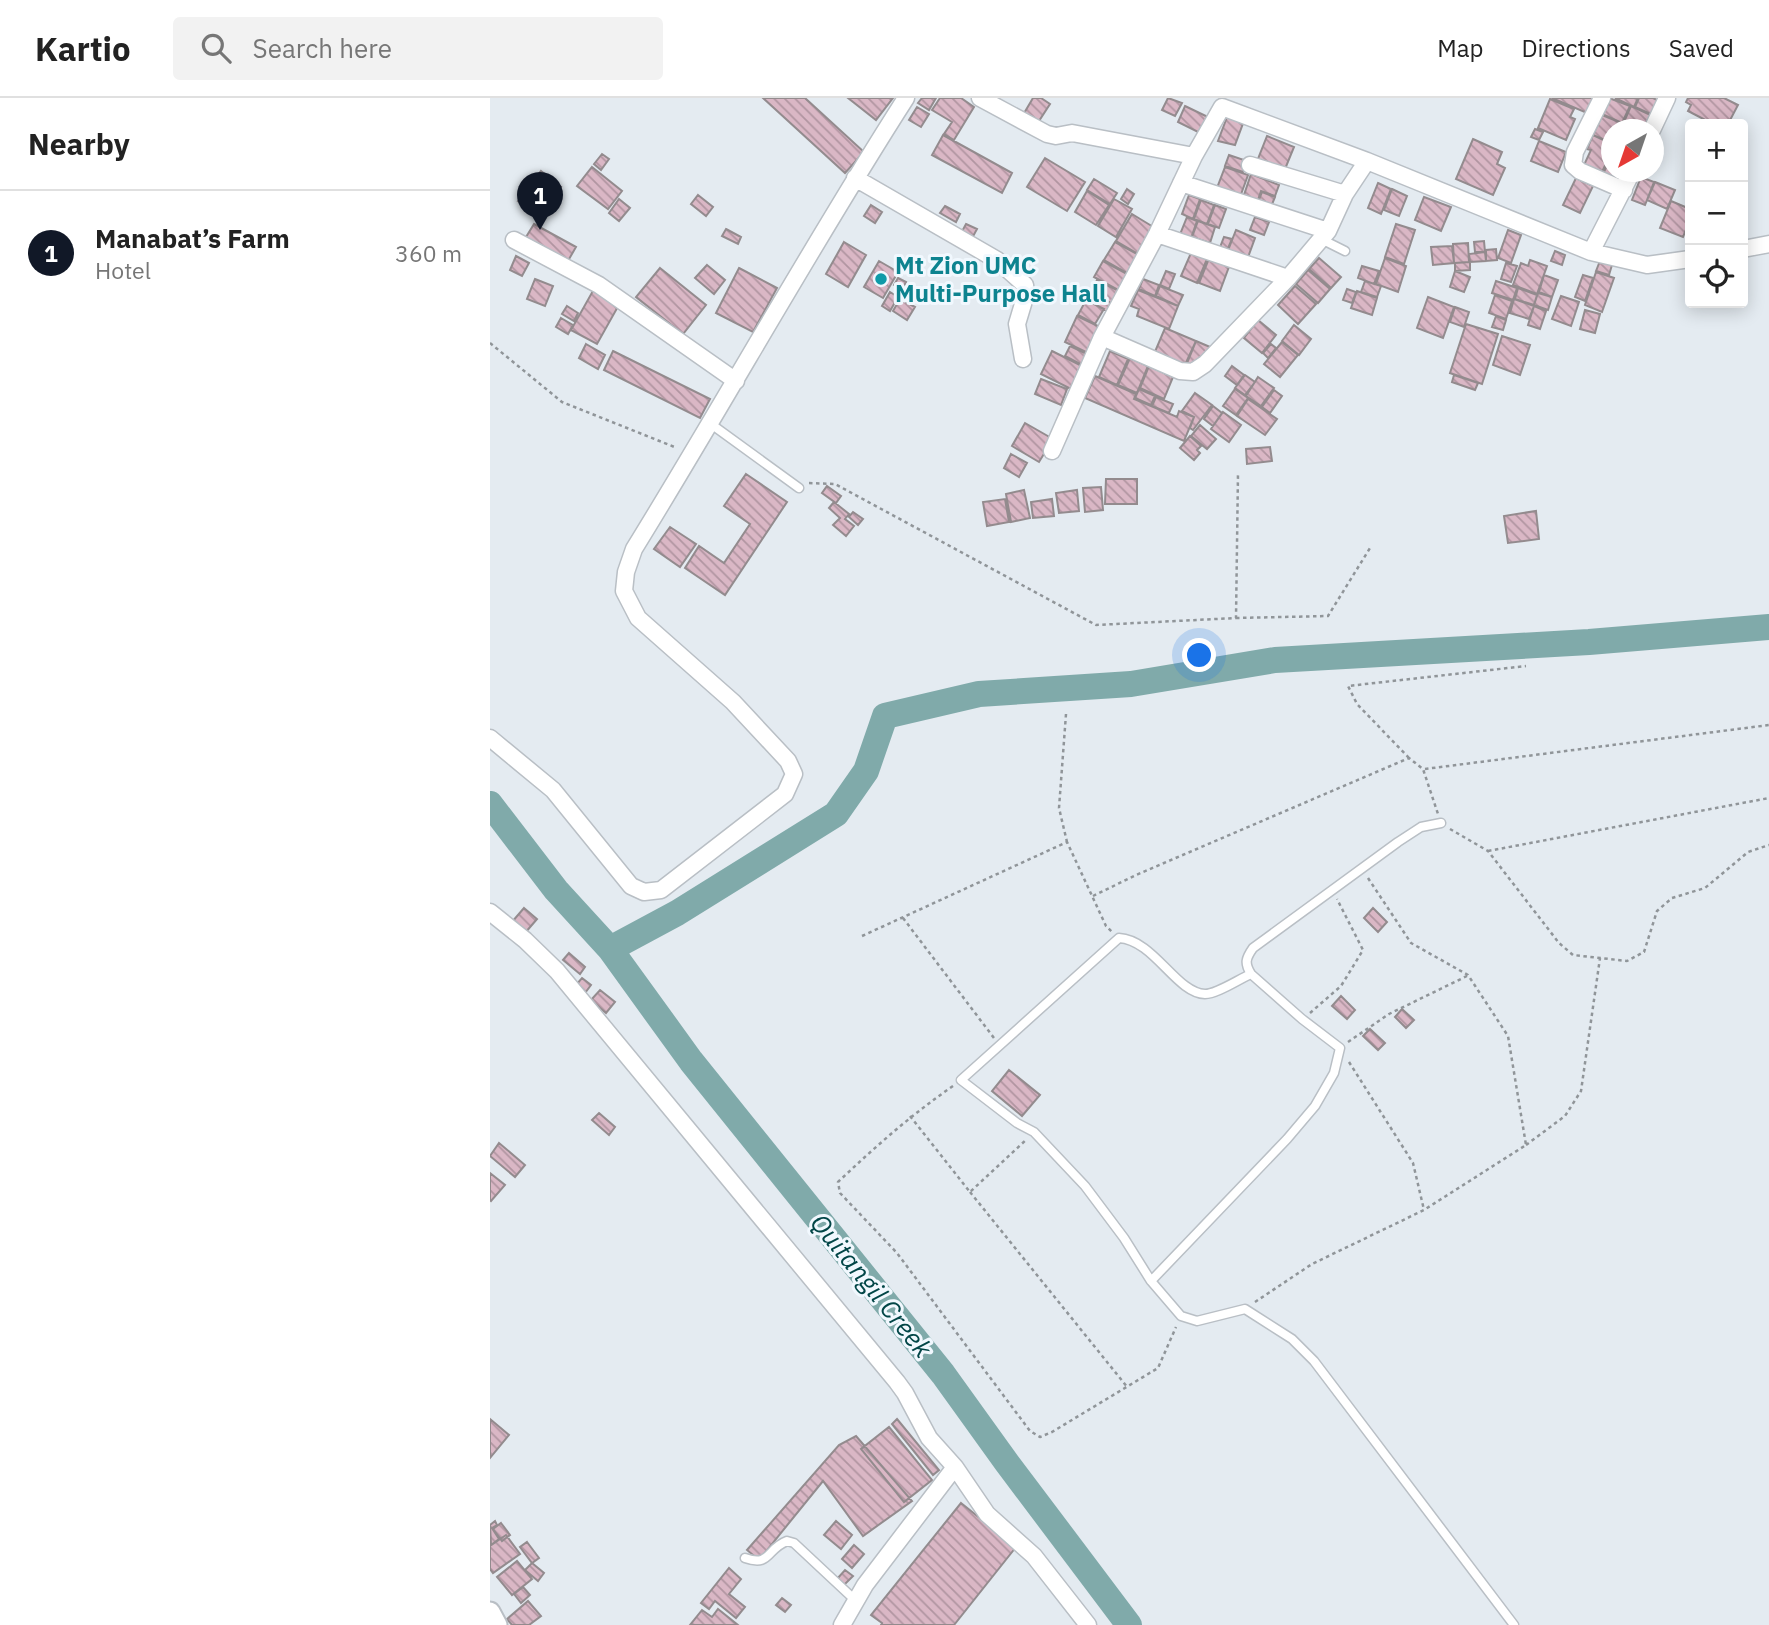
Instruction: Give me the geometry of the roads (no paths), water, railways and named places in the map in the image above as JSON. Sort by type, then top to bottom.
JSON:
[{"type":"street","points":[[490,738],[553,790],[631,886],[644,892],[660,890],[785,794],[794,774],[789,761],[733,702],[638,618],[624,591],[626,572],[634,549],[855,178],[906,98]]},
{"type":"street","points":[[980,98],[1047,134],[1056,136],[1072,133],[1194,156]]},
{"type":"street","points":[[1208,98],[1222,107],[1367,161],[1591,252],[1647,265],[1685,261]]},
{"type":"street","points":[[1602,98],[1575,152],[1573,165],[1580,171],[1624,190]]},
{"type":"street","points":[[1657,119],[1667,98]]},
{"type":"street","points":[[1052,451],[1102,337],[1194,156],[1222,107]]},
{"type":"street","points":[[1102,337],[1180,371],[1193,372],[1288,278],[1325,235],[1345,194],[1367,161]]},
{"type":"street","points":[[1250,165],[1345,194]]},
{"type":"street","points":[[855,178],[997,260],[1014,273],[1025,285],[1026,294],[1017,324],[1023,359]]},
{"type":"street","points":[[1591,252],[1628,182]]},
{"type":"street","points":[[1181,183],[1325,235]]},
{"type":"street","points":[[1157,233],[1288,278]]},
{"type":"street","points":[[514,240],[599,285],[736,381]]},
{"type":"street","points":[[1748,248],[1769,244]]},
{"type":"street","points":[[490,912],[525,940],[557,971],[897,1382],[929,1438],[955,1467],[987,1514],[1034,1556],[1088,1625]]},
{"type":"street","points":[[842,1625],[855,1600],[955,1467]]},
{"type":"street","points":[[490,1612],[497,1625]]},
{"type":"lane","points":[[1325,235],[1345,251]]},
{"type":"lane","points":[[710,424],[799,488]]},
{"type":"lane","points":[[1151,1281],[1287,1139],[1315,1106],[1334,1073],[1339,1048],[1251,974],[1246,967],[1246,958],[1253,948],[1422,827],[1441,823]]},
{"type":"lane","points":[[1251,974],[1202,994],[1189,987],[1140,944],[1119,938],[961,1080],[1017,1123],[1034,1132],[1085,1186],[1124,1238],[1151,1281],[1181,1316],[1197,1321],[1245,1309],[1292,1339],[1314,1361],[1514,1625]]},
{"type":"lane","points":[[745,1559],[762,1561],[780,1543],[794,1543],[855,1600]]},
{"type":"waterway","points":[[610,949],[677,913],[836,814],[866,771],[885,716],[979,694],[1131,684],[1275,660],[1589,642],[1769,627]]},
{"type":"waterway","name":"Quitangil Creek","points":[[490,804],[556,890],[610,949],[691,1061],[943,1374],[1129,1625]]},
{"type":"place","name":"Manabat’s Farm","points":[[540,230]]},
{"type":"place","name":"Mt Zion UMC Multi-Purpose Hall","points":[[881,279]]}]
